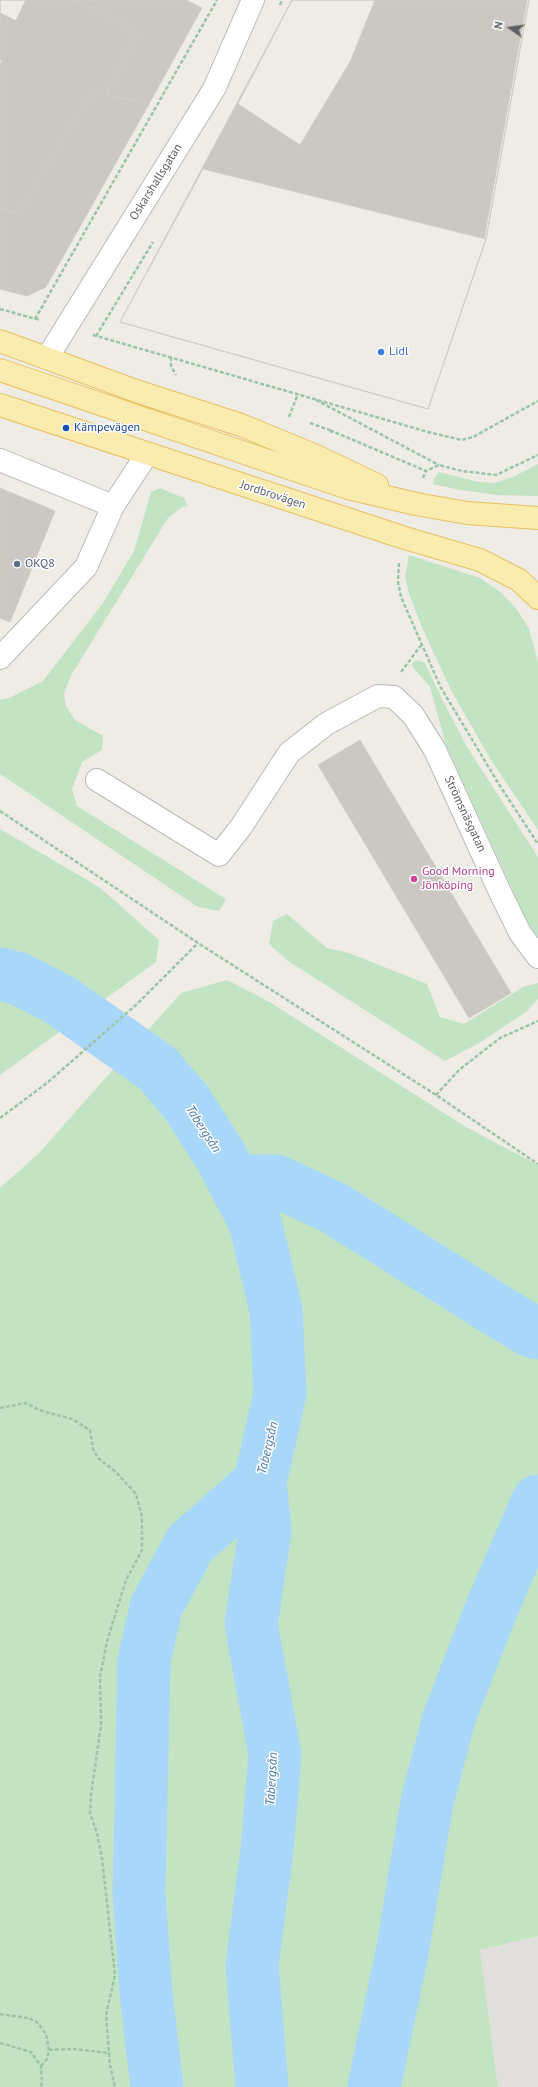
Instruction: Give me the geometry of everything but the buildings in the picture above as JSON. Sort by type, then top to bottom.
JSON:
[{"type":"main road","points":[[0,341],[136,391],[241,425],[316,456],[416,504]]},
{"type":"main road","points":[[0,370],[348,488],[416,504],[467,513],[538,518]]},
{"type":"main road","name":"Jordbrovägen","points":[[0,405],[406,538],[480,560],[519,580],[538,598]]},
{"type":"street","name":"Oskarshallsgatan","points":[[47,358],[214,90],[253,0]]},
{"type":"street","points":[[0,658],[86,567],[113,506],[147,454]]},
{"type":"street","points":[[0,460],[113,506]]},
{"type":"street","points":[[97,780],[219,855],[241,827],[289,753],[326,724],[378,696],[394,697]]},
{"type":"street","name":"Strömsnäsgatan","points":[[394,697],[413,715],[434,750],[520,933],[538,957]]},
{"type":"path","points":[[35,319],[217,0]]},
{"type":"path","points":[[0,309],[67,327],[428,432],[462,440],[473,437],[538,401]]},
{"type":"path","points":[[288,420],[298,394]]},
{"type":"path","points":[[310,397],[440,465],[462,471],[496,476],[538,454]]},
{"type":"path","points":[[330,437],[332,431],[426,471],[440,465]]},
{"type":"path","points":[[416,504],[426,471]]},
{"type":"path","points":[[406,538],[399,561],[398,581],[401,597],[441,688],[500,786],[538,844]]},
{"type":"path","points":[[394,697],[396,681],[403,666],[422,644]]},
{"type":"path","points":[[0,811],[198,943],[436,1095],[538,1164]]},
{"type":"path","points":[[0,1118],[47,1083],[137,1004],[198,943]]},
{"type":"path","points":[[436,1095],[459,1070],[500,1038],[538,1022]]},
{"type":"path","points":[[0,1408],[26,1403],[42,1411],[72,1419],[90,1430],[93,1449],[98,1458],[116,1472],[136,1494],[142,1516],[142,1550],[126,1580],[107,1641],[100,1677],[101,1725],[91,1795],[90,1813],[97,1833],[102,1858],[115,1975],[106,2015],[110,2065],[116,2087]]},
{"type":"path","points":[[0,2014],[28,2018],[37,2022],[46,2034],[49,2050],[47,2059],[41,2066]]},
{"type":"path","points":[[0,2043],[31,2052],[41,2066],[41,2087]]},
{"type":"path","points":[[49,2050],[74,2049],[110,2053]]},
{"type":"shaded area","points":[[538,1936],[538,2087],[498,2087],[480,1950]]},
{"type":"green space","points":[[538,464],[538,496],[498,495],[460,490],[433,484],[435,477],[439,472],[479,482],[494,483],[513,477]]},
{"type":"green space","points":[[160,488],[184,498],[188,506],[182,507],[168,518],[70,677],[64,694],[66,706],[75,720],[103,736],[102,750],[82,762],[72,789],[77,806],[226,899],[219,911],[198,907],[0,774],[0,700],[9,698],[43,681],[103,603],[134,551],[151,492]]},
{"type":"green space","points":[[409,555],[480,578],[502,593],[518,611],[529,629],[538,662],[538,830],[491,760],[452,692],[424,632],[409,594],[405,576]]},
{"type":"green space","points":[[418,660],[425,663],[467,747],[538,857],[538,938],[527,921],[446,745],[430,687],[412,666],[413,662]]},
{"type":"green space","points":[[0,829],[99,887],[159,940],[156,962],[0,1075]]},
{"type":"green space","points":[[287,914],[327,948],[349,953],[427,984],[440,1017],[464,1024],[523,987],[538,983],[538,999],[526,1012],[481,1042],[445,1061],[288,961],[269,944],[273,921]]},
{"type":"green space","points":[[227,980],[268,1001],[466,1127],[538,1165],[538,1936],[480,1950],[498,2087],[0,2087],[0,1188],[39,1153],[181,993]]},
{"type":"waterway","name":"Tabergsån","points":[[0,974],[19,979],[60,1000],[157,1068],[186,1102],[220,1155],[255,1222],[276,1310],[280,1393],[260,1482],[265,1531],[251,1624],[275,1754],[267,1850],[252,1965],[262,2087]]},
{"type":"waterway","points":[[234,1181],[276,1181],[334,1208],[529,1330],[538,1333]]},
{"type":"waterway","points":[[157,2087],[146,1994],[139,1893],[144,1660],[156,1607],[190,1544],[260,1482]]},
{"type":"waterway","points":[[374,2087],[403,1948],[427,1802],[449,1718],[493,1605],[538,1501]]},
{"type":"place","name":"Lidl","points":[[381,352]]},
{"type":"place","name":"Kämpevägen","points":[[66,428]]},
{"type":"place","name":"OKQ8","points":[[17,564]]},
{"type":"place","name":"Good Morning Jönköping","points":[[414,879]]}]
